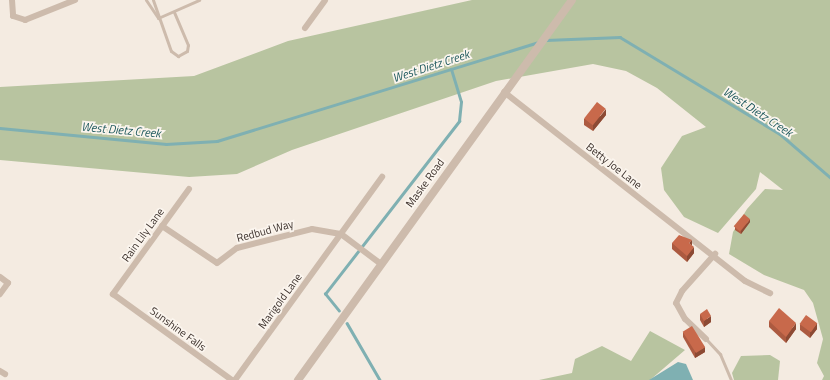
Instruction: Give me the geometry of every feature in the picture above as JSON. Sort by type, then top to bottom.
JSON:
[{"type":"street","points":[[12,0],[13,16],[25,20],[75,0]]},
{"type":"street","points":[[305,28],[325,0]]},
{"type":"street","name":"Maske Road","points":[[298,380],[504,92],[572,0]]},
{"type":"street","name":"Betty Joe Lane","points":[[504,92],[715,254],[745,281],[770,293]]},
{"type":"street","name":"Marigold Lane","points":[[234,380],[382,177]]},
{"type":"street","name":"Rain Lily Lane","points":[[113,294],[189,189]]},
{"type":"street","name":"Redbud Way","points":[[162,226],[217,263],[237,248],[312,230],[341,234]]},
{"type":"street","points":[[341,234],[381,264]]},
{"type":"street","points":[[706,339],[681,314],[676,303],[715,254]]},
{"type":"street","points":[[0,277],[8,283],[0,294]]},
{"type":"street","name":"Sunshine Falls","points":[[113,294],[234,380]]},
{"type":"lane","points":[[146,0],[158,18]]},
{"type":"lane","points":[[153,0],[158,18],[171,51],[178,56],[187,51],[188,45],[174,12]]},
{"type":"lane","points":[[158,18],[199,0]]},
{"type":"lane","points":[[706,339],[720,354],[731,380]]},
{"type":"green space","points":[[472,0],[830,0],[830,380],[822,380],[824,376],[817,363],[823,339],[813,303],[804,290],[764,275],[729,254],[733,232],[747,209],[765,189],[783,190],[760,172],[756,189],[718,233],[684,217],[664,190],[661,168],[682,136],[706,127],[657,88],[626,71],[593,64],[496,81],[292,150],[237,174],[189,177],[0,160],[0,87],[194,76],[288,41]]},
{"type":"green space","points":[[650,331],[685,350],[650,380],[539,380],[572,373],[575,359],[602,346],[631,361]]},
{"type":"green space","points":[[770,355],[780,361],[778,380],[734,380],[732,373],[741,356]]},
{"type":"water","points":[[678,362],[686,364],[693,380],[649,380]]},
{"type":"building","points":[[597,102],[606,109],[593,125],[584,119]]},
{"type":"building","points":[[744,214],[750,219],[740,231],[734,226]]},
{"type":"building","points":[[679,235],[692,240],[689,243],[694,247],[687,256],[672,243]]},
{"type":"building","points":[[779,308],[796,323],[786,337],[769,321]]},
{"type":"building","points":[[707,309],[711,316],[704,321],[700,314]]},
{"type":"building","points":[[806,315],[817,323],[811,332],[800,324]]},
{"type":"building","points":[[692,326],[705,347],[696,353],[683,332]]},
{"type":"waterway","name":"West Dietz Creek","points":[[546,40],[620,37],[780,134],[830,177]]},
{"type":"waterway","name":"West Dietz Creek","points":[[0,128],[166,144],[217,141],[539,42]]},
{"type":"waterway","points":[[339,311],[325,294],[459,121],[461,102],[451,69]]},
{"type":"waterway","points":[[347,323],[380,380]]}]
